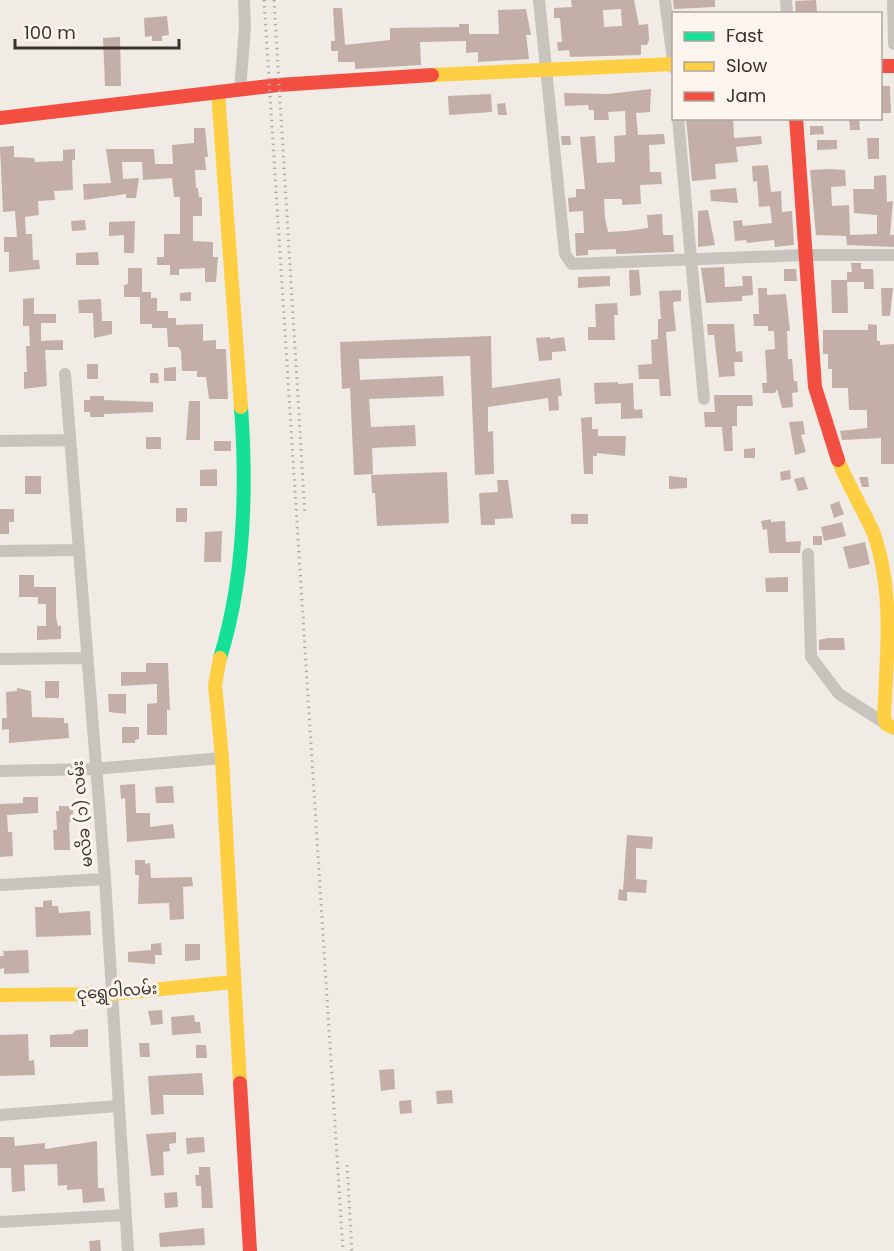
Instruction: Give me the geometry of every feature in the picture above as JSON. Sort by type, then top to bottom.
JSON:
[{"type":"street","points":[[240,90],[245,27],[244,0]]},
{"type":"street","points":[[539,0],[568,261],[582,266],[806,255],[894,255]]},
{"type":"street","points":[[665,0],[672,56]]},
{"type":"street","points":[[893,0],[894,44]]},
{"type":"street","points":[[0,118],[240,90],[548,68],[672,64]]},
{"type":"street","points":[[218,93],[245,467],[232,620],[217,669],[215,685],[222,758],[250,1251]]},
{"type":"street","points":[[678,120],[689,261],[704,399]]},
{"type":"street","points":[[796,120],[815,387],[838,461],[888,559],[891,627],[884,716],[890,726]]},
{"type":"street","name":"မလိခ (၁) လမ်း","points":[[65,374],[94,769],[105,879],[110,994],[128,1251]]},
{"type":"street","points":[[0,441],[69,440]]},
{"type":"street","points":[[0,551],[78,550]]},
{"type":"street","points":[[807,555],[812,657],[839,694],[890,726]]},
{"type":"street","points":[[0,659],[87,658]]},
{"type":"street","points":[[0,771],[94,769],[222,758]]},
{"type":"street","points":[[0,885],[105,879]]},
{"type":"street","name":"ငုရွှေဝါလမ်း","points":[[0,995],[110,994],[233,982]]},
{"type":"street","points":[[0,1114],[118,1106]]},
{"type":"street","points":[[0,1222],[125,1215]]},
{"type":"building","points":[[571,0],[634,0],[639,25],[648,24],[647,45],[641,45],[641,55],[570,57],[569,50],[558,51],[557,42],[562,42],[560,18],[554,18],[554,8],[572,7]],"holes":[[[621,9],[622,26],[604,27],[603,10]]]},
{"type":"building","points":[[673,0],[715,0],[715,7],[674,9]]},
{"type":"building","points":[[816,0],[817,12],[796,12],[795,1]]},
{"type":"building","points":[[333,8],[342,8],[345,45],[390,40],[390,28],[459,27],[459,24],[469,24],[469,34],[499,34],[498,10],[526,9],[531,35],[526,35],[529,59],[478,62],[478,52],[466,53],[466,41],[420,42],[421,65],[355,69],[355,62],[338,62],[338,51],[331,51],[331,41],[335,41]]},
{"type":"building","points":[[167,16],[169,35],[162,36],[162,41],[152,41],[152,36],[145,37],[144,18]]},
{"type":"building","points":[[120,37],[121,86],[105,86],[103,38]]},
{"type":"building","points":[[882,86],[890,86],[891,113],[882,113]]},
{"type":"building","points":[[651,89],[650,112],[636,113],[638,135],[664,134],[665,144],[649,145],[650,172],[661,172],[662,184],[640,185],[641,204],[622,205],[622,199],[604,199],[605,218],[608,232],[626,231],[648,228],[647,215],[662,214],[663,235],[673,235],[674,252],[616,254],[616,249],[588,250],[588,255],[576,256],[575,233],[584,233],[583,211],[569,212],[568,198],[576,197],[576,189],[585,189],[580,137],[595,136],[597,163],[615,162],[614,136],[626,135],[625,111],[608,112],[609,120],[594,120],[594,110],[589,110],[588,105],[565,106],[564,93],[608,94]]},
{"type":"building","points":[[491,94],[492,112],[449,115],[448,96]]},
{"type":"building","points":[[505,103],[507,115],[498,115],[497,104]]},
{"type":"building","points":[[686,120],[733,120],[734,138],[761,136],[762,144],[736,147],[738,162],[715,164],[716,179],[692,181]]},
{"type":"building","points":[[849,120],[859,120],[860,130],[850,130]]},
{"type":"building","points":[[810,126],[823,126],[824,134],[810,135]]},
{"type":"building","points":[[194,128],[205,128],[208,157],[205,157],[206,170],[195,170],[196,188],[198,188],[199,197],[202,197],[202,216],[193,216],[193,241],[213,242],[213,257],[218,257],[216,282],[205,282],[205,268],[179,269],[179,275],[170,275],[170,265],[157,265],[157,257],[164,257],[164,234],[180,234],[180,197],[174,197],[172,178],[143,180],[142,162],[122,162],[123,179],[139,178],[136,198],[126,198],[126,194],[84,200],[83,184],[111,183],[106,149],[154,149],[155,164],[173,164],[172,145],[194,143]]},
{"type":"building","points":[[561,136],[570,136],[571,145],[562,145]]},
{"type":"building","points":[[867,138],[879,138],[879,159],[868,159]]},
{"type":"building","points":[[817,140],[837,140],[837,149],[817,150]]},
{"type":"building","points":[[14,146],[14,157],[34,158],[35,162],[63,161],[63,150],[75,149],[75,160],[72,160],[73,190],[54,191],[55,200],[38,201],[39,215],[25,217],[26,234],[32,234],[33,260],[39,260],[40,269],[9,272],[9,252],[4,252],[4,237],[17,237],[15,211],[3,212],[0,147]]},
{"type":"building","points":[[768,165],[771,192],[781,191],[782,212],[792,211],[794,245],[775,247],[774,240],[747,243],[746,240],[735,241],[733,221],[742,220],[743,226],[772,223],[770,206],[759,207],[757,181],[753,182],[752,166]]},
{"type":"building","points":[[810,170],[845,170],[846,186],[831,187],[832,206],[849,205],[850,235],[877,234],[877,215],[854,213],[853,189],[874,189],[874,176],[886,175],[887,202],[893,201],[890,235],[894,235],[894,247],[847,245],[846,236],[816,235]]},
{"type":"building","points":[[736,188],[738,203],[711,201],[710,190]]},
{"type":"building","points":[[708,210],[715,245],[698,247],[698,211]]},
{"type":"building","points":[[85,220],[86,230],[72,231],[71,221]]},
{"type":"building","points":[[135,221],[134,253],[124,253],[124,235],[109,236],[109,222]]},
{"type":"building","points":[[98,252],[99,265],[76,265],[76,253]]},
{"type":"building","points":[[851,263],[861,263],[861,269],[873,269],[874,289],[864,289],[864,282],[847,282],[847,272],[852,272]]},
{"type":"building","points":[[724,267],[725,287],[743,286],[742,276],[752,276],[753,295],[742,296],[742,301],[706,303],[701,268]]},
{"type":"building","points":[[128,268],[142,268],[142,292],[151,292],[151,298],[157,298],[157,311],[168,311],[168,318],[176,318],[176,325],[203,324],[203,341],[216,340],[216,349],[226,349],[228,399],[209,399],[206,377],[197,377],[197,371],[182,371],[181,351],[178,347],[168,347],[167,328],[152,328],[152,324],[140,324],[140,297],[124,297],[124,285],[128,284]]},
{"type":"building","points":[[784,269],[796,269],[797,281],[784,281]]},
{"type":"building","points":[[629,270],[639,270],[641,295],[630,296]]},
{"type":"building","points":[[610,276],[610,286],[578,288],[578,277]]},
{"type":"building","points":[[831,280],[847,280],[848,313],[832,313]]},
{"type":"building","points":[[758,288],[767,288],[767,295],[786,294],[790,331],[787,331],[788,359],[792,359],[794,381],[797,381],[798,392],[792,393],[793,407],[782,408],[777,389],[775,393],[763,393],[762,383],[767,383],[765,350],[775,349],[774,331],[768,331],[768,326],[754,326],[753,314],[759,314]]},
{"type":"building","points":[[881,288],[893,288],[890,316],[882,316]]},
{"type":"building","points":[[681,290],[681,301],[673,302],[676,331],[666,332],[671,396],[660,396],[659,379],[639,379],[638,365],[652,364],[651,340],[658,339],[658,319],[661,319],[659,291]]},
{"type":"building","points":[[191,292],[191,301],[180,301],[180,293]]},
{"type":"building","points":[[34,298],[34,314],[56,314],[56,323],[41,323],[41,341],[63,340],[63,350],[45,350],[47,386],[24,389],[24,372],[27,372],[26,346],[30,346],[29,326],[23,326],[23,299]]},
{"type":"building","points":[[101,299],[102,321],[112,321],[112,334],[94,338],[93,313],[79,313],[78,300]]},
{"type":"building","points":[[617,303],[618,315],[614,315],[615,340],[588,340],[588,327],[596,327],[595,304]]},
{"type":"building","points":[[707,324],[734,324],[736,352],[742,351],[743,362],[734,362],[735,376],[719,377],[714,335],[708,335]]},
{"type":"building","points":[[868,324],[877,325],[877,341],[880,341],[880,345],[894,344],[894,464],[881,464],[881,438],[842,440],[840,431],[867,428],[867,410],[849,410],[848,388],[832,388],[832,369],[828,369],[828,354],[823,354],[823,330],[868,330]]},
{"type":"building","points":[[491,336],[492,388],[560,378],[562,396],[558,396],[559,410],[549,411],[548,398],[488,407],[488,432],[493,431],[494,474],[475,475],[470,356],[359,359],[360,380],[443,376],[444,396],[369,399],[371,427],[415,425],[416,446],[372,448],[373,474],[354,475],[350,388],[342,389],[340,342]]},
{"type":"building","points":[[550,337],[550,339],[564,337],[566,351],[552,352],[552,360],[539,361],[536,338]]},
{"type":"building","points":[[87,364],[98,364],[98,379],[87,379]]},
{"type":"building","points":[[176,367],[176,381],[164,381],[164,368]]},
{"type":"building","points":[[150,373],[158,373],[159,383],[150,383]]},
{"type":"building","points":[[618,382],[618,384],[633,383],[634,407],[635,410],[642,409],[643,418],[621,419],[621,403],[595,404],[594,383]]},
{"type":"building","points":[[714,395],[752,395],[753,406],[737,406],[737,426],[732,426],[733,451],[724,451],[722,427],[705,427],[704,412],[715,412]]},
{"type":"building","points":[[90,396],[104,396],[104,400],[153,402],[153,412],[104,414],[104,417],[90,417],[90,412],[84,412],[84,400],[90,400]]},
{"type":"building","points":[[189,401],[200,401],[200,440],[186,440]]},
{"type":"building","points":[[592,417],[592,429],[598,429],[598,436],[626,436],[625,456],[597,453],[597,456],[593,456],[593,474],[584,474],[581,418]]},
{"type":"building","points":[[803,421],[805,434],[801,435],[806,452],[795,455],[789,422]]},
{"type":"building","points":[[146,437],[161,437],[161,449],[146,449]]},
{"type":"building","points":[[214,441],[231,441],[231,451],[214,451]]},
{"type":"building","points":[[755,448],[755,458],[744,458],[744,449]]},
{"type":"building","points":[[217,469],[217,486],[200,486],[200,470]]},
{"type":"building","points":[[790,470],[791,479],[781,481],[780,472]]},
{"type":"building","points":[[447,472],[449,523],[377,526],[375,493],[372,493],[371,475]]},
{"type":"building","points":[[25,476],[41,476],[41,494],[25,494]]},
{"type":"building","points":[[669,476],[687,478],[687,488],[669,489]]},
{"type":"building","points":[[804,477],[808,489],[798,491],[794,479]]},
{"type":"building","points":[[859,477],[868,477],[869,487],[862,487]]},
{"type":"building","points":[[497,480],[508,480],[513,518],[495,519],[495,525],[481,525],[479,493],[498,492]]},
{"type":"building","points":[[839,501],[844,514],[834,518],[830,505]]},
{"type":"building","points":[[176,508],[187,508],[187,522],[176,522]]},
{"type":"building","points":[[0,509],[14,509],[14,522],[9,522],[9,534],[0,534]]},
{"type":"building","points":[[571,514],[588,514],[588,524],[571,524]]},
{"type":"building","points":[[771,519],[771,522],[785,521],[786,542],[801,541],[800,553],[769,553],[767,529],[763,530],[761,521]]},
{"type":"building","points":[[842,522],[846,536],[824,541],[821,527]]},
{"type":"building","points":[[222,531],[221,562],[204,562],[205,532]]},
{"type":"building","points":[[813,536],[822,536],[822,545],[813,545]]},
{"type":"building","points":[[865,542],[870,564],[849,569],[843,547]]},
{"type":"building","points":[[19,575],[34,575],[34,587],[56,587],[56,617],[58,626],[61,626],[61,639],[37,640],[37,626],[46,626],[46,604],[38,604],[38,597],[19,597]]},
{"type":"building","points":[[788,577],[788,592],[766,592],[765,578]]},
{"type":"building","points":[[844,638],[845,650],[819,650],[819,640]]},
{"type":"building","points":[[146,663],[168,663],[170,710],[167,710],[167,735],[147,735],[147,704],[157,703],[157,684],[121,686],[121,672],[146,672]]},
{"type":"building","points":[[45,681],[59,681],[59,698],[45,698]]},
{"type":"building","points":[[17,688],[31,691],[32,717],[64,718],[64,723],[68,723],[69,738],[9,743],[9,729],[2,730],[2,718],[7,718],[6,692],[17,691]]},
{"type":"building","points":[[108,694],[126,694],[126,714],[109,712]]},
{"type":"building","points":[[122,727],[139,727],[139,739],[135,740],[135,743],[122,743]]},
{"type":"building","points":[[135,784],[136,813],[150,813],[150,827],[173,824],[175,838],[127,842],[125,798],[121,799],[120,785]]},
{"type":"building","points":[[173,786],[174,803],[156,803],[155,787]]},
{"type":"building","points":[[23,797],[38,797],[38,813],[7,815],[8,832],[12,832],[13,856],[0,857],[0,804],[23,803]]},
{"type":"building","points":[[59,806],[70,806],[70,810],[73,810],[73,821],[69,822],[70,850],[54,850],[53,830],[57,830],[56,811],[59,811]]},
{"type":"building","points":[[627,835],[653,837],[652,849],[636,848],[636,879],[647,880],[646,893],[627,892],[627,901],[618,900],[619,889],[623,890]]},
{"type":"building","points":[[135,860],[145,860],[145,864],[150,863],[151,878],[192,877],[193,886],[183,887],[184,919],[170,920],[169,903],[138,904],[139,875],[135,875]]},
{"type":"building","points":[[52,900],[52,906],[58,906],[59,913],[90,911],[91,935],[36,937],[35,907],[43,907],[43,901]]},
{"type":"building","points":[[161,943],[162,955],[155,955],[155,964],[128,962],[128,952],[151,950],[151,944]]},
{"type":"building","points":[[185,944],[200,944],[200,960],[185,961]]},
{"type":"building","points":[[28,950],[29,973],[4,974],[4,968],[0,969],[0,956],[4,956],[3,951]]},
{"type":"building","points":[[162,1010],[163,1024],[151,1025],[148,1011]]},
{"type":"building","points":[[194,1015],[195,1022],[200,1022],[201,1033],[172,1035],[171,1017]]},
{"type":"building","points":[[88,1029],[88,1047],[50,1047],[50,1035],[72,1034],[76,1030]]},
{"type":"building","points":[[28,1034],[29,1061],[34,1060],[35,1075],[0,1076],[0,1035]]},
{"type":"building","points":[[139,1043],[149,1043],[150,1057],[140,1057]]},
{"type":"building","points":[[196,1045],[206,1045],[207,1058],[196,1058]]},
{"type":"building","points":[[394,1069],[395,1089],[381,1091],[379,1070]]},
{"type":"building","points":[[202,1073],[204,1095],[163,1095],[164,1114],[151,1115],[148,1076]]},
{"type":"building","points":[[452,1090],[453,1103],[437,1104],[436,1091]]},
{"type":"building","points":[[411,1100],[412,1113],[400,1114],[399,1101]]},
{"type":"building","points":[[176,1132],[176,1143],[169,1144],[170,1151],[163,1152],[164,1175],[151,1176],[146,1134]]},
{"type":"building","points":[[0,1137],[14,1137],[15,1146],[45,1143],[45,1149],[97,1141],[98,1188],[104,1188],[105,1201],[83,1203],[82,1189],[67,1190],[67,1185],[58,1186],[57,1164],[24,1165],[25,1191],[12,1192],[11,1168],[0,1168]]},
{"type":"building","points":[[204,1137],[205,1152],[187,1154],[186,1138]]},
{"type":"building","points":[[199,1167],[210,1167],[213,1208],[202,1208],[201,1186],[196,1186],[195,1175],[199,1175]]},
{"type":"building","points":[[177,1192],[178,1207],[165,1208],[164,1193]]},
{"type":"building","points":[[204,1228],[205,1245],[160,1247],[159,1233]]},
{"type":"building","points":[[100,1240],[101,1251],[90,1251],[89,1241]]},
{"type":"railway","points":[[264,0],[343,1251]]},
{"type":"railway","points":[[274,0],[305,515]]},
{"type":"railway","points":[[347,1165],[352,1251]]},
{"type":"traffic: fast","points":[[220,658],[235,597],[242,534],[244,470],[241,407]]},
{"type":"traffic: slow","points":[[432,75],[672,64]]},
{"type":"traffic: slow","points":[[218,93],[241,407]]},
{"type":"traffic: slow","points":[[838,460],[874,534],[880,556],[888,624],[884,716],[886,724],[894,728]]},
{"type":"traffic: slow","points":[[220,658],[215,685],[222,758],[240,1083]]},
{"type":"traffic: slow","points":[[0,995],[110,994],[233,982]]},
{"type":"traffic: jam","points":[[882,66],[894,66]]},
{"type":"traffic: jam","points":[[0,118],[278,85],[432,75]]},
{"type":"traffic: jam","points":[[796,120],[815,387],[838,460]]},
{"type":"traffic: jam","points":[[240,1083],[250,1251]]}]
